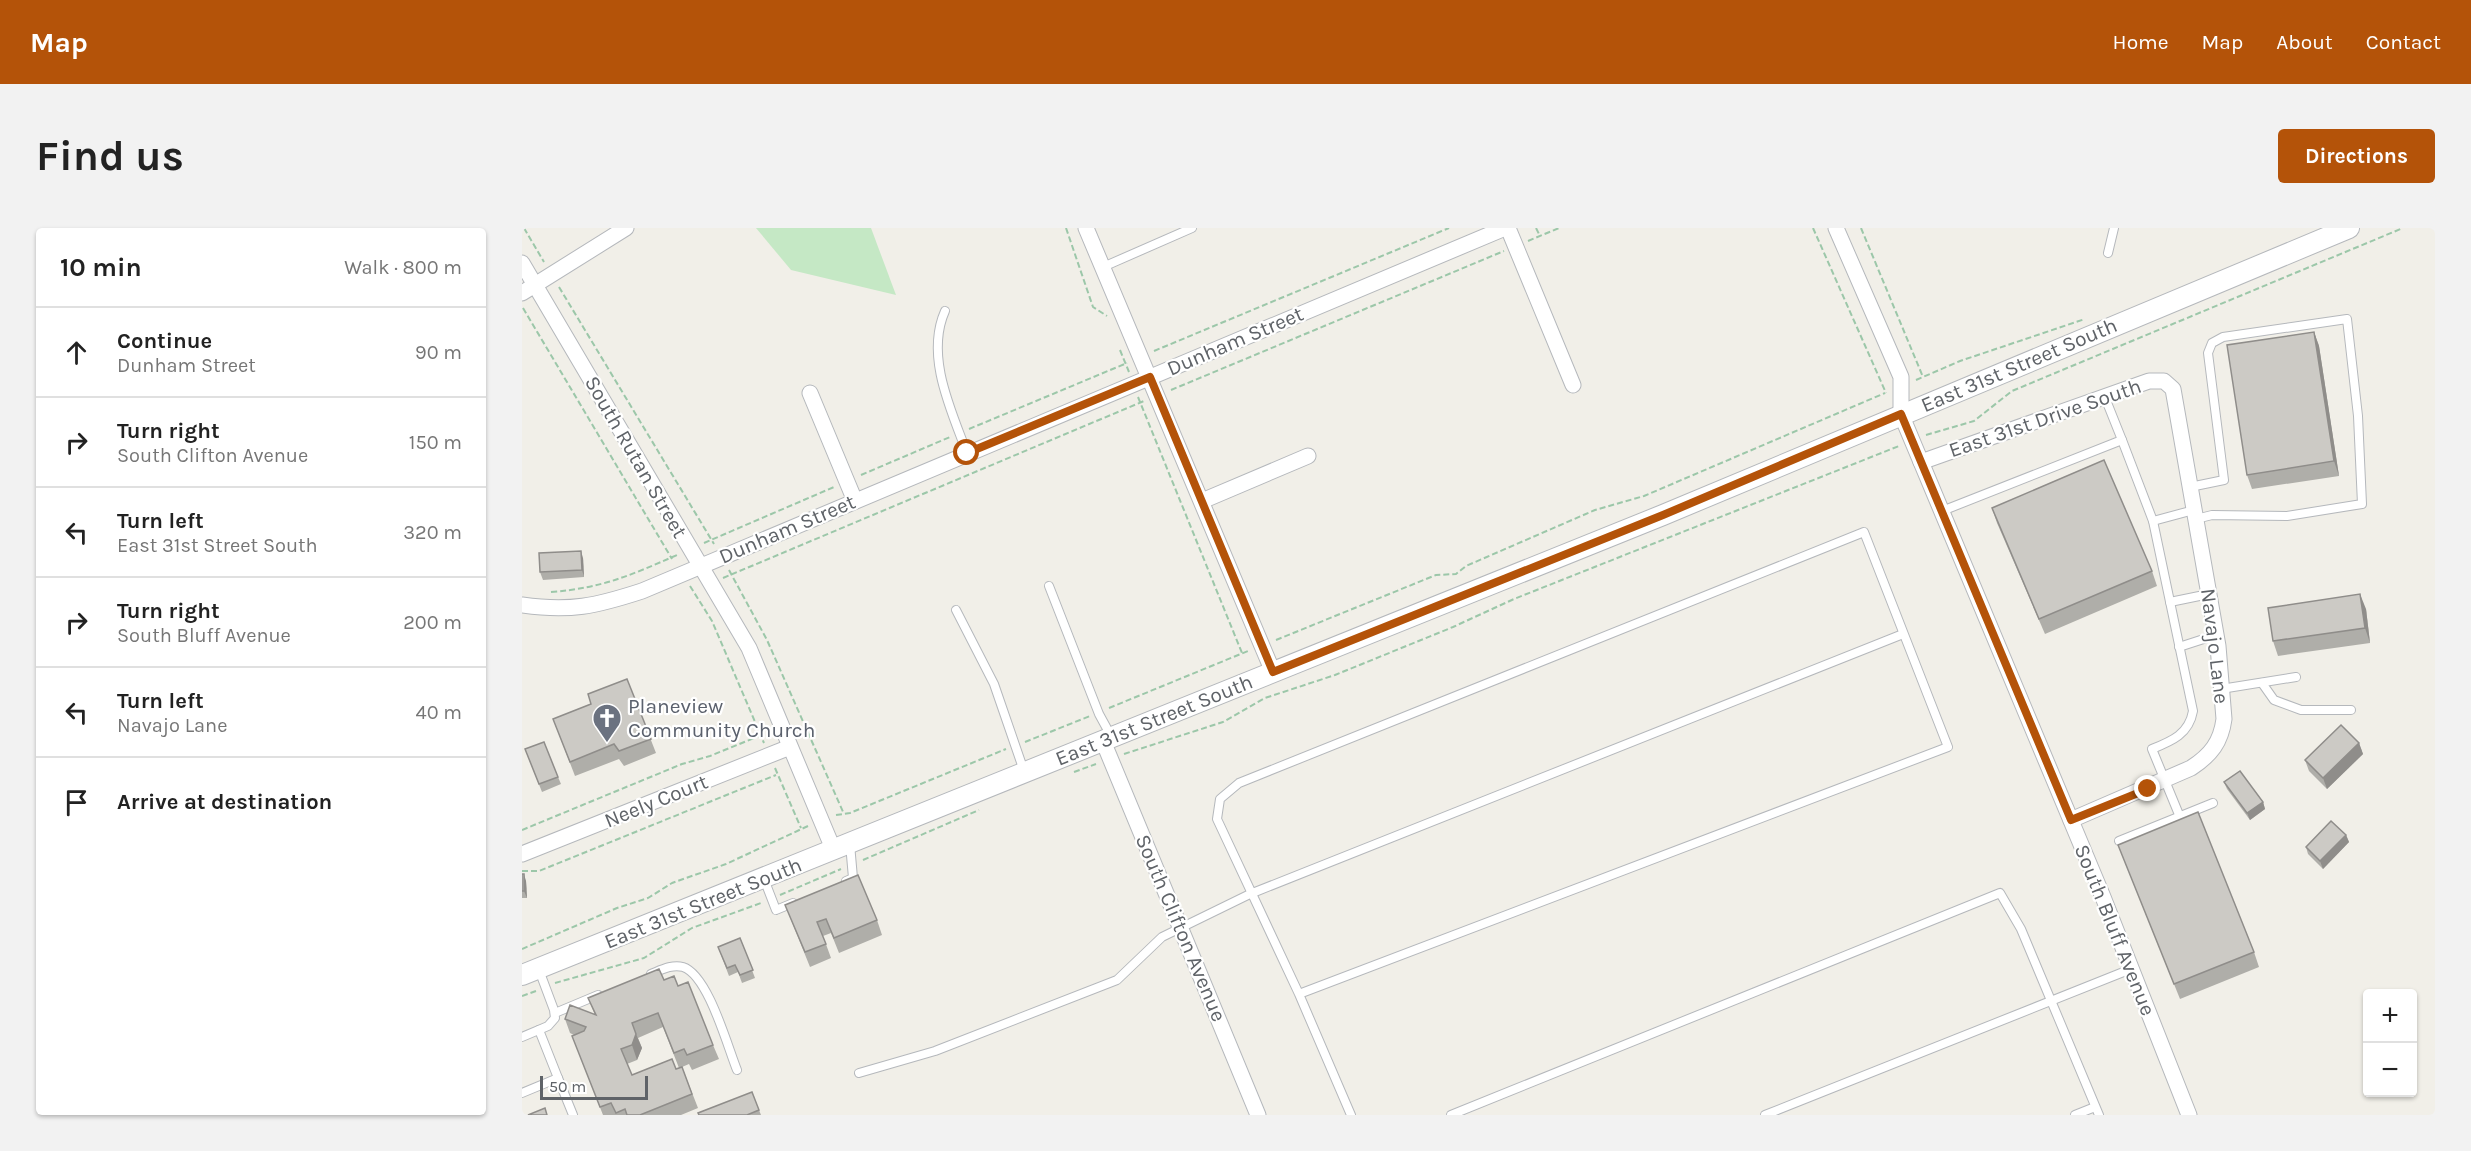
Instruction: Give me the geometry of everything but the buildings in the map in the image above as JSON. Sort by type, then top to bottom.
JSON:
[{"type":"street","points":[[529,289],[626,228]]},
{"type":"street","points":[[1086,228],[1273,672]]},
{"type":"street","points":[[1507,228],[1573,385]]},
{"type":"street","name":"Dunham Street","points":[[522,605],[555,610],[596,606],[642,591],[1507,228]]},
{"type":"street","points":[[1836,228],[1901,377],[1901,414]]},
{"type":"street","name":"East 31st Street South","points":[[535,977],[764,879],[1024,773],[1108,745],[1273,672],[1663,515],[2349,228]]},
{"type":"street","name":"South Rutan Street","points":[[522,263],[529,289],[691,549],[749,648],[821,820],[842,848]]},
{"type":"street","name":"East 31st Drive South","points":[[1921,462],[2104,395],[2149,381],[2164,381],[2169,385]]},
{"type":"street","name":"Navajo Lane","points":[[2071,820],[2166,781],[2206,758],[2218,743],[2224,719],[2216,635],[2178,407],[2169,385]]},
{"type":"street","points":[[810,393],[855,501]]},
{"type":"street","name":"South Bluff Avenue","points":[[1901,414],[2071,820],[2189,1115]]},
{"type":"street","points":[[1202,501],[1308,456]]},
{"type":"street","name":"South Clifton Avenue","points":[[1108,745],[1258,1115]]},
{"type":"street","name":"Neely Court","points":[[522,854],[790,747]]},
{"type":"lane","points":[[1103,267],[1192,228]]},
{"type":"lane","points":[[2108,253],[2114,228]]},
{"type":"lane","points":[[945,311],[939,325],[937,352],[967,453]]},
{"type":"lane","points":[[2153,521],[2195,514],[2287,516],[2362,504],[2358,416],[2347,319],[2223,337],[2212,343],[2208,353],[2209,373],[2224,480],[2190,487]]},
{"type":"lane","points":[[2104,395],[2153,521],[2193,711],[2188,728],[2172,741],[2152,750],[2180,817]]},
{"type":"lane","points":[[1942,511],[2122,440]]},
{"type":"lane","points":[[1299,994],[1948,747],[1864,532],[1239,783],[1220,799],[1217,819],[1250,894],[1299,994],[1351,1115]]},
{"type":"lane","points":[[1048,586],[1099,713],[1108,745]]},
{"type":"lane","points":[[2170,602],[2209,594]]},
{"type":"lane","points":[[956,610],[994,684],[1024,773]]},
{"type":"lane","points":[[859,1073],[935,1051],[1117,980],[1132,968],[1155,941],[1250,894],[1903,634]]},
{"type":"lane","points":[[2179,647],[2216,635]]},
{"type":"lane","points":[[2221,689],[2296,677]]},
{"type":"lane","points":[[2262,683],[2274,700],[2301,710],[2351,710]]},
{"type":"lane","points":[[2119,841],[2213,803]]},
{"type":"lane","points":[[834,886],[854,878],[852,865],[842,848]]},
{"type":"lane","points":[[764,879],[776,910],[805,898]]},
{"type":"lane","points":[[1451,1115],[2000,893],[2021,929],[2049,1001],[2097,1111],[2075,1115]]},
{"type":"lane","points":[[641,978],[675,966],[693,972],[704,988],[736,1070]]},
{"type":"lane","points":[[1765,1115],[2131,969]]},
{"type":"lane","points":[[522,1037],[553,1022],[555,1012],[535,977]]},
{"type":"lane","points":[[555,1012],[609,991]]},
{"type":"lane","points":[[539,1030],[573,1115]]},
{"type":"lane","points":[[522,1093],[558,1078]]},
{"type":"path","points":[[524,228],[732,574],[767,640],[844,814]]},
{"type":"path","points":[[1066,228],[1093,307],[1107,316],[1110,326]]},
{"type":"path","points":[[541,592],[587,589],[617,581],[960,433],[1449,228]]},
{"type":"path","points":[[1536,228],[1540,236]]},
{"type":"path","points":[[693,591],[1559,228]]},
{"type":"path","points":[[1813,228],[1886,393]]},
{"type":"path","points":[[1861,228],[1923,377]]},
{"type":"path","points":[[1066,775],[1108,745],[1223,722],[1265,698],[1335,675],[1453,627],[1514,598],[1932,432],[1974,422],[2012,391],[2403,228]]},
{"type":"path","points":[[522,949],[617,908],[648,898],[672,883],[726,864],[821,820],[844,814],[1099,713],[1436,575],[1456,574],[1466,566],[1595,510],[1644,496],[1960,361],[2089,317]]},
{"type":"path","points":[[1118,345],[1242,653]]},
{"type":"path","points":[[522,830],[682,764],[710,756],[760,736]]},
{"type":"path","points":[[522,871],[539,871],[777,774]]},
{"type":"path","points":[[522,996],[535,977],[644,958],[692,927],[852,865],[989,806]]},
{"type":"green space","points":[[756,228],[871,228],[896,295],[791,270]]},
{"type":"place","name":"Planeview Community Church","points":[[607,744]]},
{"type":"route","points":[[967,453],[1150,377],[1273,672],[1663,515],[1901,414],[2071,820],[2148,789]]}]
